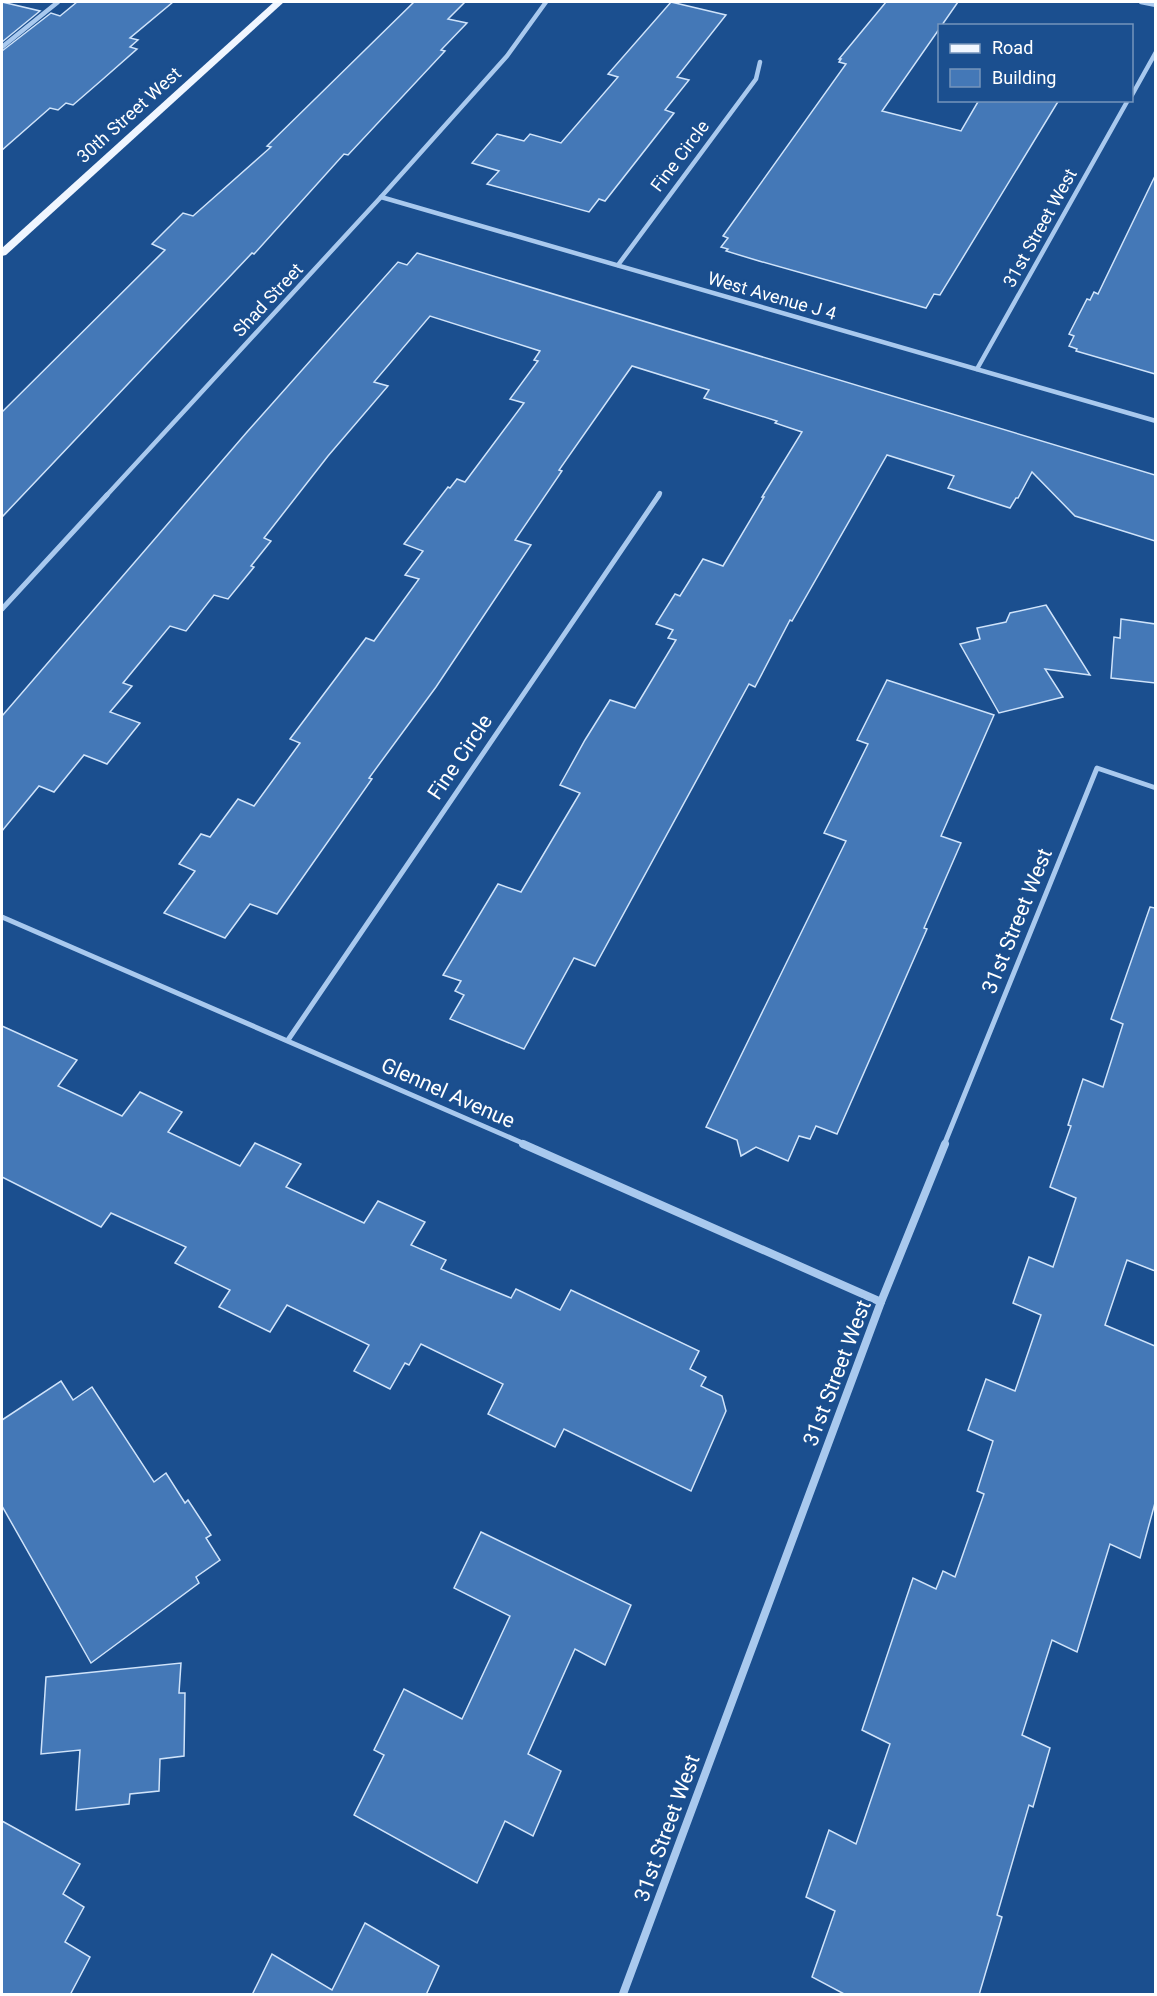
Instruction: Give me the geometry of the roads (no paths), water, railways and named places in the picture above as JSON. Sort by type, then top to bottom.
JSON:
[{"type":"main road","name":"30th Street West","points":[[2,253],[279,2]]},
{"type":"street","points":[[2,47],[58,2]]},
{"type":"street","name":"Shad Street","points":[[2,609],[381,197],[507,56],[546,2]]},
{"type":"street","points":[[1141,2],[1155,5]]},
{"type":"street","points":[[1133,91],[1155,52]]},
{"type":"street","name":"Fine Circle","points":[[618,265],[756,80],[760,62]]},
{"type":"street","name":"31st Street West","points":[[977,369],[1127,102]]},
{"type":"street","name":"West Avenue J 4","points":[[381,197],[1155,421]]},
{"type":"street","name":"Fine Circle","points":[[288,1040],[660,493]]},
{"type":"street","name":"31st Street West","points":[[623,1995],[881,1302],[1097,768],[1155,788]]},
{"type":"street","name":"Glennel Avenue","points":[[2,917],[288,1040],[881,1302]]}]
